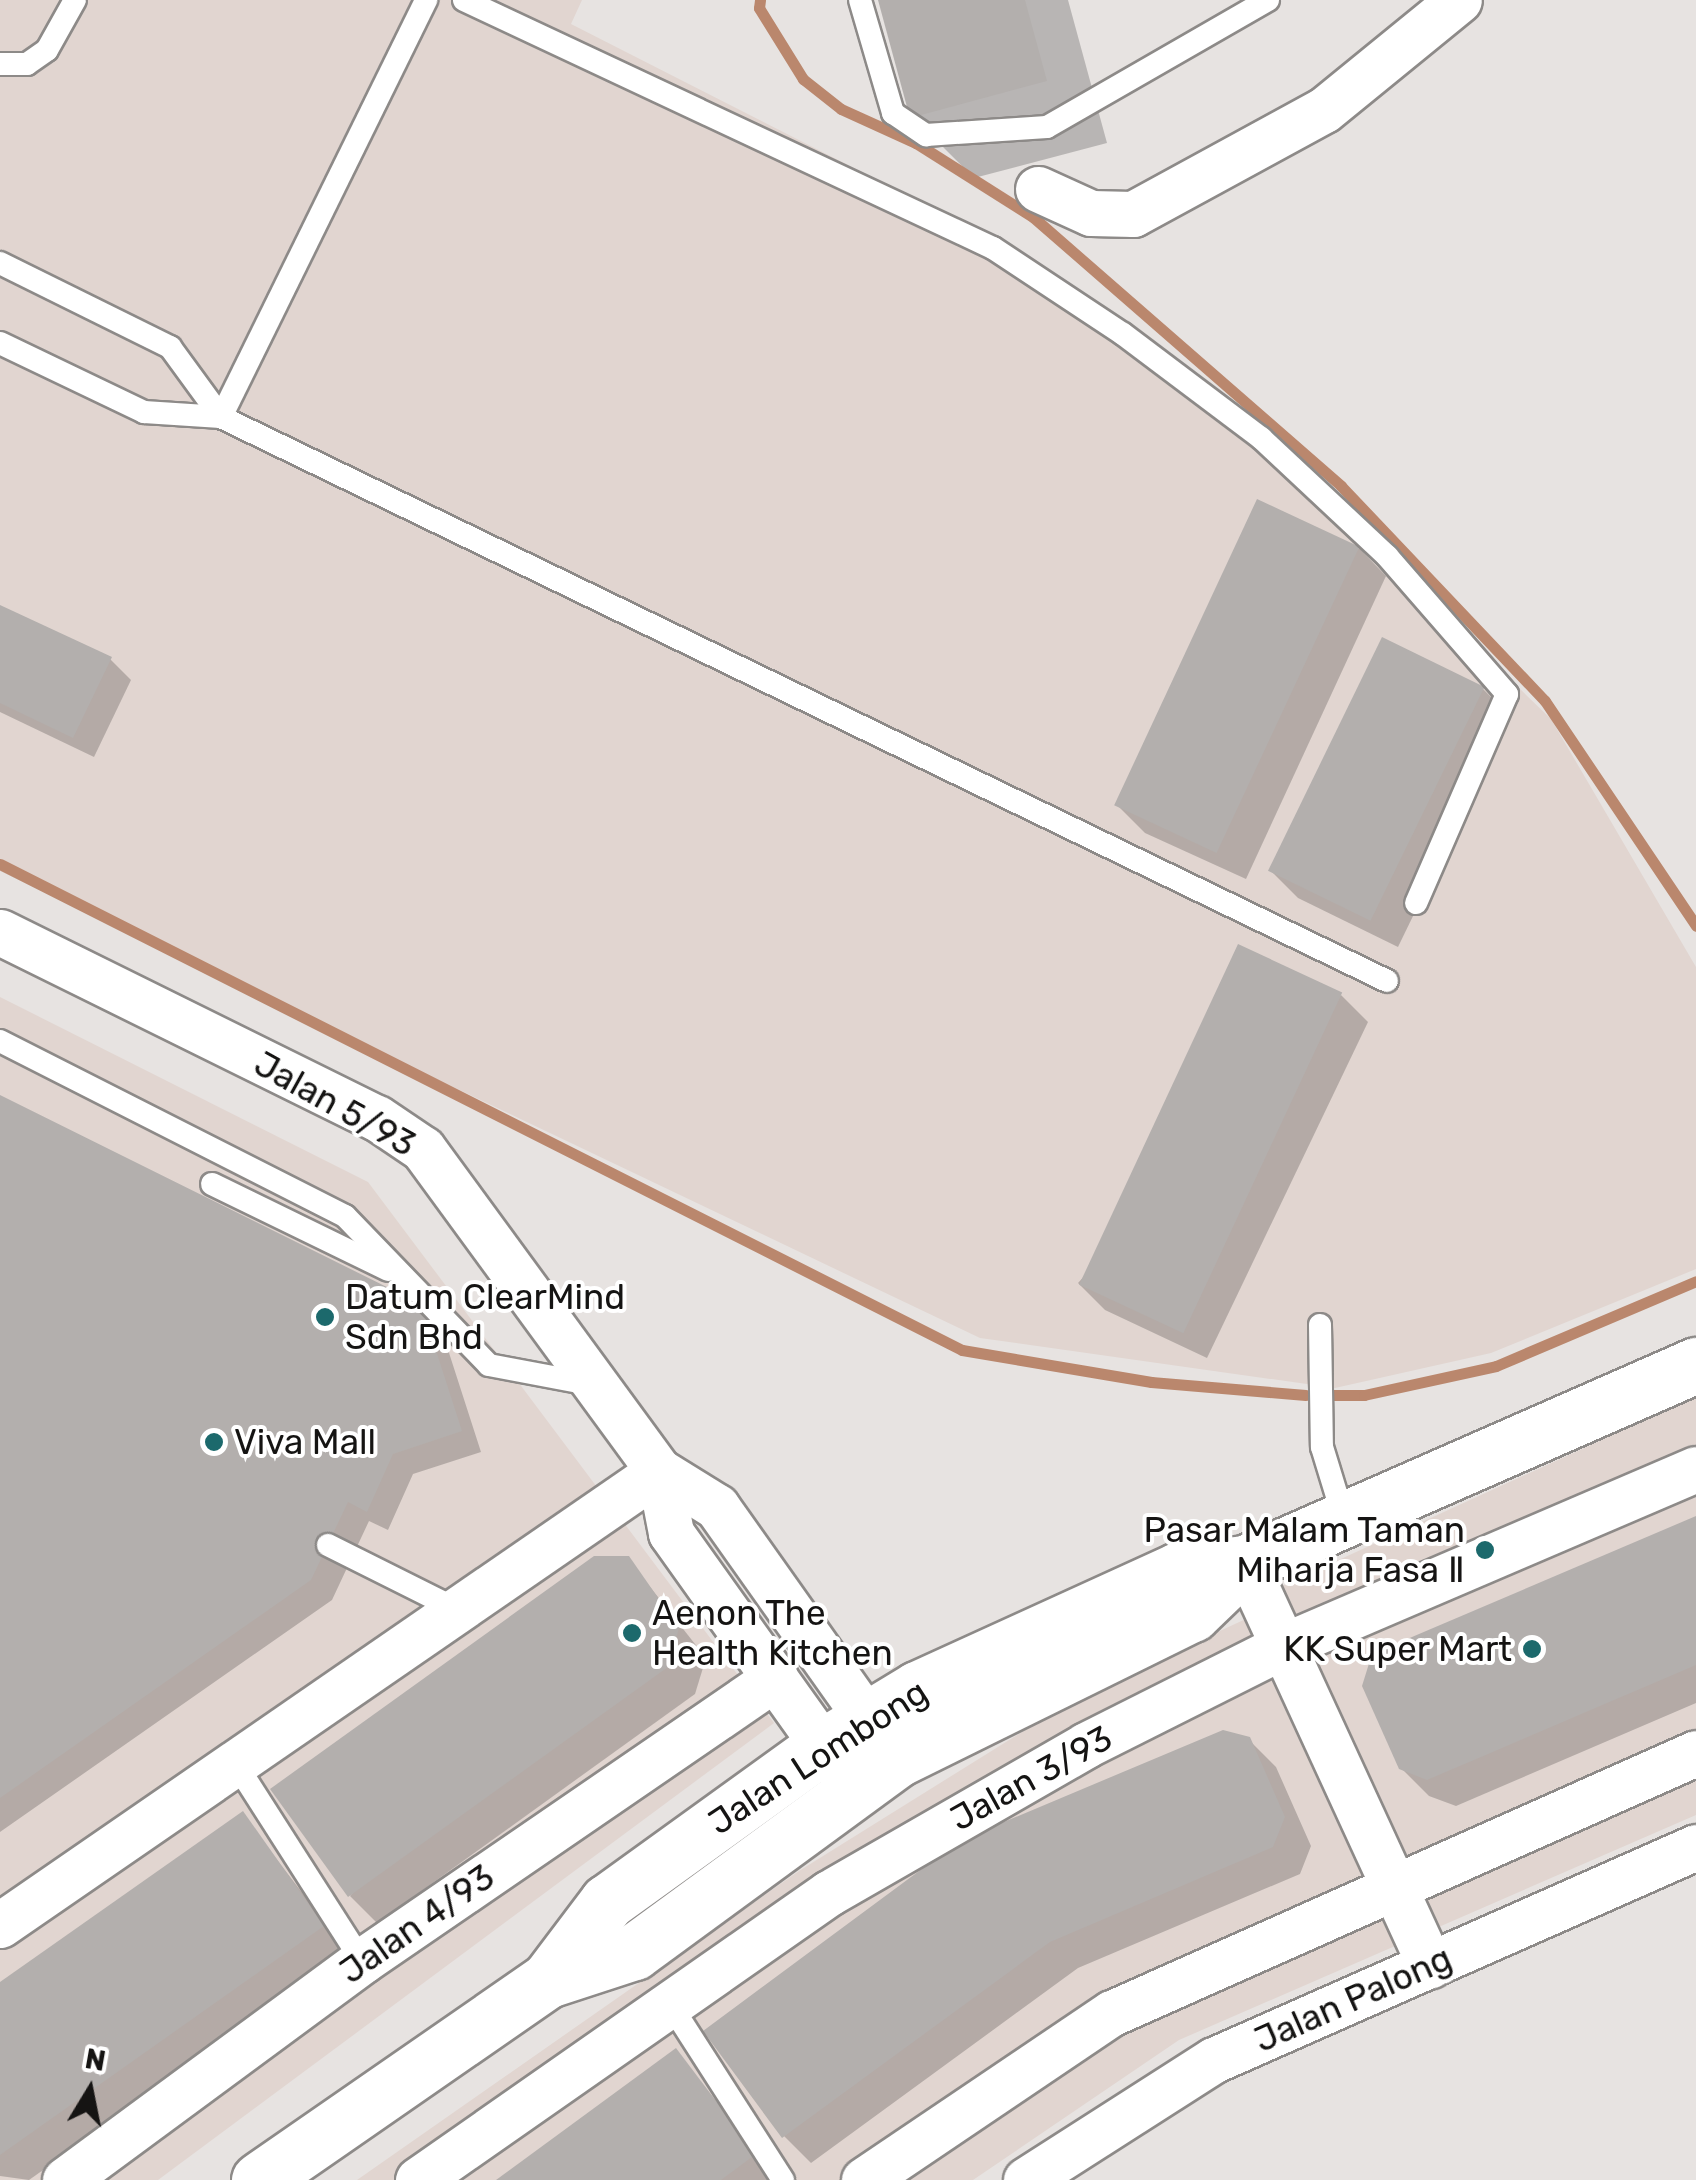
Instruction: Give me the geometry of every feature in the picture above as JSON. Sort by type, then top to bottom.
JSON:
[{"type":"street","points":[[1038,189],[1091,214],[1133,214],[1324,110],[1459,0]]},
{"type":"street","name":"Jalan 5/93","points":[[0,932],[377,1118],[423,1149],[590,1384],[659,1470],[717,1507],[873,1756]]},
{"type":"street","name":"Jalan Lombong","points":[[258,2180],[548,1980],[634,1952],[873,1756],[1192,1614],[1245,1563],[1696,1365]]},
{"type":"street","name":"Jalan 3/93","points":[[418,2180],[829,1893],[1086,1745],[1283,1646],[1696,1469]]},
{"type":"street","points":[[0,1925],[659,1470]]},
{"type":"street","name":"Jalan 5/93","points":[[659,1470],[671,1533],[823,1746]]},
{"type":"street","points":[[1245,1563],[1430,1964]]},
{"type":"street","name":"Jalan 4/93","points":[[64,2180],[362,1961],[775,1678]]},
{"type":"street","name":"Jalan Lombong","points":[[548,1980],[608,1902],[823,1746],[873,1756]]},
{"type":"street","points":[[864,2180],[1112,2013],[1696,1753]]},
{"type":"street","name":"Jalan Palong","points":[[1026,2180],[1214,2060],[1696,1847]]},
{"type":"lane","points":[[0,64],[27,64],[46,50],[76,0]]},
{"type":"lane","points":[[221,417],[426,0]]},
{"type":"lane","points":[[464,0],[993,248],[1123,334],[1261,438],[1387,556],[1507,694],[1416,903]]},
{"type":"lane","points":[[860,0],[893,113],[926,134],[1047,127],[1268,0]]},
{"type":"lane","points":[[0,263],[170,346],[221,417]]},
{"type":"lane","points":[[0,343],[144,412],[221,417],[1387,981]]},
{"type":"lane","points":[[0,1041],[345,1216],[489,1366],[590,1384]]},
{"type":"lane","points":[[212,1184],[405,1278]]},
{"type":"lane","points":[[1320,1324],[1322,1447],[1344,1519]]},
{"type":"lane","points":[[328,1545],[456,1609]]},
{"type":"lane","points":[[234,1761],[362,1961]]},
{"type":"lane","points":[[670,2004],[782,2180]]},
{"type":"shaded area","points":[[0,0],[582,0],[571,24],[1025,255],[1236,415],[1551,719],[1696,967],[1696,1269],[1491,1353],[1335,1388],[980,1338],[0,871]]},
{"type":"shaded area","points":[[0,997],[368,1182],[774,1723],[158,2180],[0,2180]]},
{"type":"shaded area","points":[[1696,1397],[1696,1815],[1179,2040],[973,2180],[357,2180],[799,1871],[1078,1697],[1280,1603],[1275,1589]]},
{"type":"building","points":[[878,0],[1025,0],[1047,81],[910,118]]},
{"type":"building","points":[[1257,499],[1359,547],[1217,853],[1114,805]]},
{"type":"building","points":[[0,605],[112,657],[73,738],[0,703]]},
{"type":"building","points":[[1382,637],[1484,687],[1370,921],[1268,871]]},
{"type":"building","points":[[1238,944],[1342,993],[1183,1333],[1079,1285]]},
{"type":"building","name":"Viva Mall","points":[[0,1095],[421,1304],[462,1431],[393,1454],[367,1512],[348,1502],[311,1580],[0,1798]]},
{"type":"building","points":[[1696,1516],[1696,1665],[1427,1780],[1399,1769],[1362,1686],[1372,1654]]},
{"type":"building","points":[[594,1556],[629,1556],[679,1628],[668,1667],[348,1897],[270,1789]]},
{"type":"building","points":[[1223,1730],[1250,1737],[1285,1817],[1273,1847],[1050,1942],[782,2138],[703,2031],[961,1840]]},
{"type":"building","points":[[243,1811],[324,1926],[0,2155],[0,1982]]},
{"type":"building","points":[[676,2048],[756,2154],[721,2180],[496,2180]]},
{"type":"waterway","points":[[760,0],[759,8],[803,79],[841,109],[916,143],[1033,217],[1341,486],[1545,701],[1696,926]]},
{"type":"waterway","points":[[0,864],[962,1350],[1151,1382],[1305,1395]]},
{"type":"waterway","points":[[1328,1395],[1364,1395],[1496,1366],[1696,1281]]},
{"type":"place","name":"Datum ClearMind Sdn Bhd","points":[[325,1317]]},
{"type":"place","name":"Viva Mall","points":[[214,1442]]},
{"type":"place","name":"Pasar Malam Taman Miharja Fasa Ⅱ","points":[[1485,1550]]},
{"type":"place","name":"Aenon The Health Kitchen","points":[[632,1633]]},
{"type":"place","name":"KK Super Mart","points":[[1532,1649]]}]
